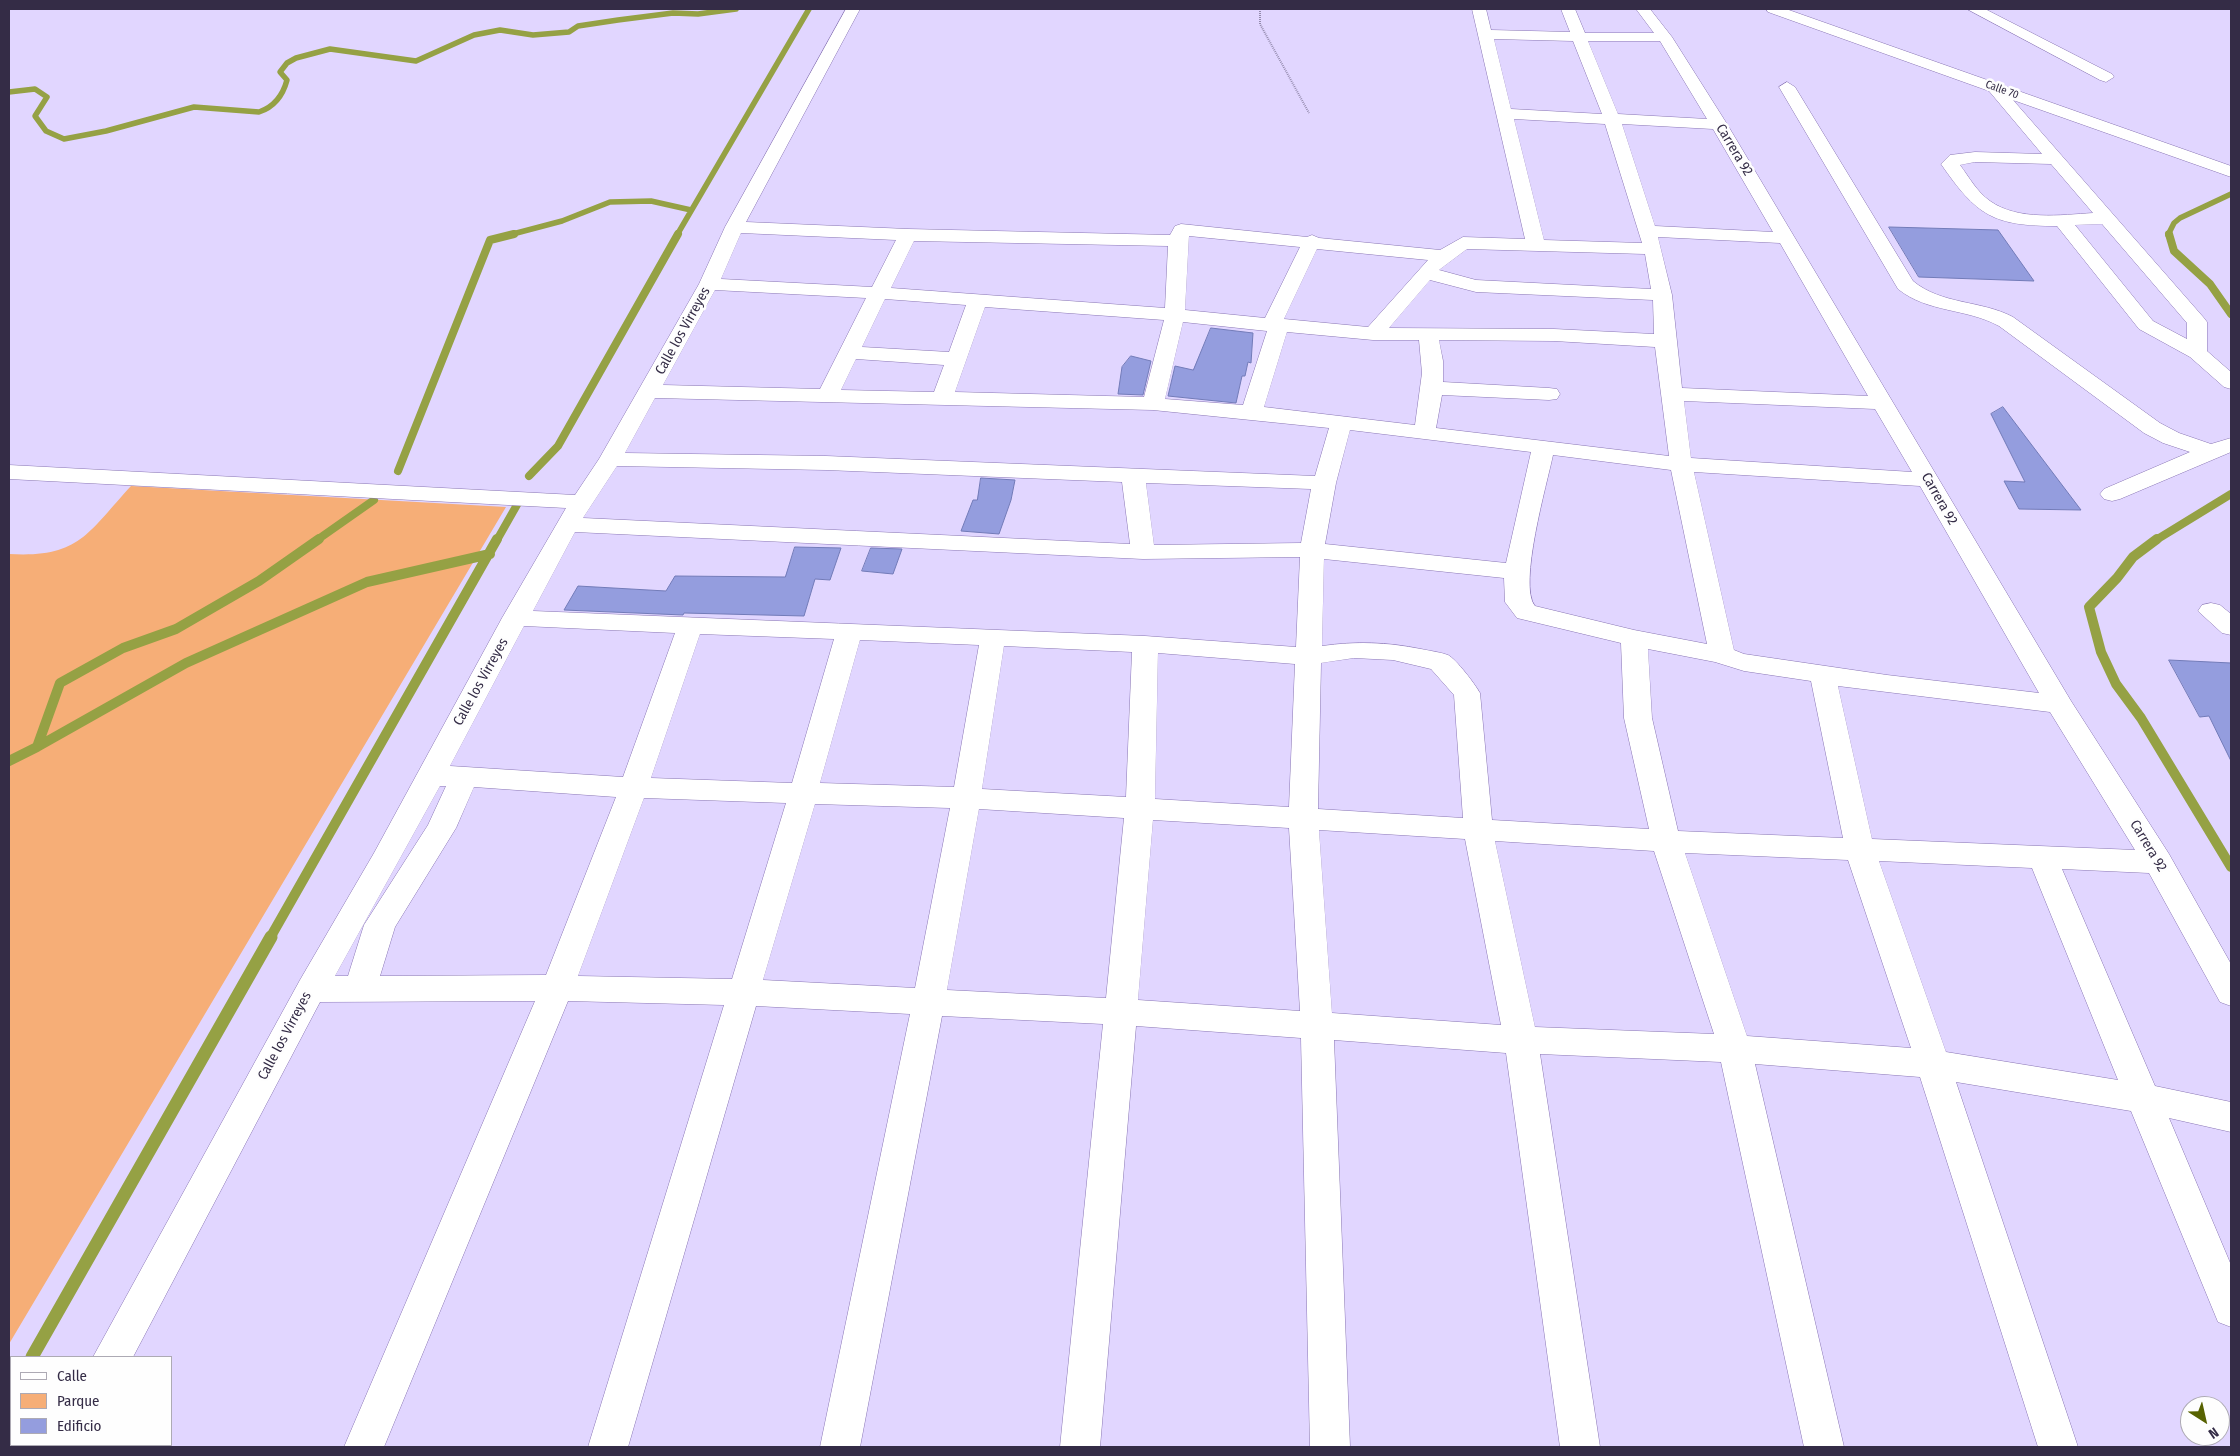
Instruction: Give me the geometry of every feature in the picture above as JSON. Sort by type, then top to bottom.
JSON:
[{"type":"street","name":"Calle los Virreyes","points":[[113,1356],[311,989],[386,859],[429,776],[567,524],[610,459],[709,284],[734,226],[852,9]]},
{"type":"street","points":[[1479,9],[1536,245]]},
{"type":"street","points":[[1568,9],[1612,119],[1650,240],[1662,295],[1665,341],[1681,464],[1722,655]]},
{"type":"street","name":"Carrera 92","points":[[1643,9],[1665,37],[1719,124],[2059,704],[2158,862],[2231,992]]},
{"type":"street","name":"Calle 70","points":[[1773,9],[2231,172]]},
{"type":"street","points":[[1974,9],[2106,77]]},
{"type":"street","points":[[1485,34],[1665,37]]},
{"type":"street","points":[[1787,87],[1905,285],[1915,294],[1933,301],[1986,314],[2005,321],[2152,428],[2170,438],[2221,448]]},
{"type":"street","points":[[1994,88],[2197,322],[2196,353]]},
{"type":"street","points":[[1505,114],[1719,124]]},
{"type":"street","points":[[2057,159],[1975,158],[1956,159],[1950,164],[1984,206],[2002,214],[2021,218],[2108,218]]},
{"type":"street","points":[[2062,219],[2146,325],[2196,353],[2231,383]]},
{"type":"street","points":[[734,226],[908,235],[1178,241]]},
{"type":"street","points":[[1153,404],[1176,315],[1178,241],[1181,230],[1312,241],[1445,256]]},
{"type":"street","points":[[828,394],[908,235]]},
{"type":"street","points":[[1373,334],[1426,273],[1454,248],[1463,244],[1536,245],[1650,240],[1787,238]]},
{"type":"street","points":[[1252,412],[1275,326],[1312,241]]},
{"type":"street","points":[[1426,273],[1476,286],[1662,295]]},
{"type":"street","points":[[709,284],[879,293],[977,302],[1176,315],[1373,334],[1428,336],[1554,335],[1665,341]]},
{"type":"street","points":[[942,399],[977,302]]},
{"type":"street","points":[[1424,434],[1434,388],[1432,351],[1428,336]]},
{"type":"street","points":[[848,352],[955,359]]},
{"type":"street","points":[[1434,388],[1549,394]]},
{"type":"street","points":[[650,390],[1153,404],[1252,412],[1681,464],[1928,480]]},
{"type":"street","points":[[1671,394],[1882,403]]},
{"type":"street","points":[[1330,1447],[1317,1027],[1303,818],[1312,550],[1324,483],[1341,423]]},
{"type":"street","points":[[1543,448],[1516,572],[1518,602],[1526,612],[1634,638],[1722,655],[1733,661],[1781,667],[1823,676],[2059,704]]},
{"type":"street","points":[[2112,494],[2221,448]]},
{"type":"street","points":[[610,459],[826,463],[1324,483]]},
{"type":"street","points":[[9,472],[581,502]]},
{"type":"street","points":[[1134,476],[1143,552]]},
{"type":"street","points":[[567,524],[1143,552],[1312,550],[1516,572]]},
{"type":"street","points":[[2211,611],[2231,627]]},
{"type":"street","points":[[516,618],[1145,644],[1308,656],[1354,650],[1394,652],[1440,662],[1468,693],[1478,829],[1521,1040],[1580,1447]]},
{"type":"street","points":[[364,1447],[557,988],[634,788],[691,624]]},
{"type":"street","points":[[608,1447],[803,794],[848,633]]},
{"type":"street","points":[[840,1447],[930,1002],[967,798],[993,637]]},
{"type":"street","points":[[1634,638],[1638,718],[1666,841],[1735,1050],[1824,1447]]},
{"type":"street","points":[[1080,1447],[1140,808],[1145,644]]},
{"type":"street","points":[[1823,676],[1860,850],[1933,1064],[2058,1447]]},
{"type":"street","points":[[429,776],[465,776],[634,788],[967,798],[1666,841],[2158,862]]},
{"type":"street","points":[[360,988],[380,925],[441,828],[465,776]]},
{"type":"street","points":[[2042,856],[2231,1309]]},
{"type":"street","points":[[386,859],[417,865]]},
{"type":"street","points":[[311,989],[557,988],[744,992],[1121,1012],[1521,1040],[1735,1050],[1933,1064],[2142,1098],[2231,1117]]},
{"type":"path","points":[[1260,9],[1260,24],[1309,113]]},
{"type":"green space","points":[[131,486],[506,507],[9,1344],[9,554],[51,552],[80,540],[92,530]]},
{"type":"building","points":[[1889,227],[1998,230],[2034,281],[1919,277]]},
{"type":"building","points":[[1211,328],[1253,333],[1251,363],[1248,362],[1245,376],[1242,376],[1236,403],[1168,396],[1175,366],[1193,370]]},
{"type":"building","points":[[1131,356],[1151,361],[1143,395],[1118,394],[1122,367]]},
{"type":"building","points":[[2003,407],[2081,510],[2019,509],[2004,481],[2025,482],[1991,414]]},
{"type":"building","points":[[981,478],[1015,480],[1011,500],[999,534],[961,531],[973,500],[977,500]]},
{"type":"building","points":[[795,547],[841,548],[830,580],[815,579],[804,616],[684,613],[683,615],[564,610],[578,586],[666,591],[675,576],[785,577]]},
{"type":"building","points":[[871,548],[902,549],[893,574],[862,571]]},
{"type":"building","points":[[2169,660],[2231,663],[2231,761],[2209,716],[2200,717]]},
{"type":"waterway","points":[[9,92],[35,89],[47,97],[35,116],[46,131],[64,139],[106,131],[194,107],[259,112],[273,104],[283,91],[287,80],[280,72],[287,63],[296,58],[330,49],[416,61],[474,35],[500,30],[533,35],[569,32],[578,26],[618,20],[673,13],[698,14],[736,9]]},
{"type":"waterway","points":[[677,235],[809,9]]},
{"type":"waterway","points":[[2168,235],[2174,223],[2180,218],[2231,194]]},
{"type":"waterway","points":[[509,235],[562,221],[610,202],[651,201],[691,210]]},
{"type":"waterway","points":[[398,471],[490,240],[514,234]]},
{"type":"waterway","points":[[529,476],[558,446],[678,234]]},
{"type":"waterway","points":[[2169,234],[2174,251],[2210,284],[2231,314]]},
{"type":"waterway","points":[[2156,540],[2231,494]]},
{"type":"waterway","points":[[317,540],[374,500]]},
{"type":"waterway","points":[[497,540],[518,503]]},
{"type":"waterway","points":[[37,747],[60,683],[123,648],[176,629],[259,581],[319,539]]},
{"type":"waterway","points":[[488,554],[497,539]]},
{"type":"waterway","points":[[2157,539],[2133,557],[2117,578],[2089,607],[2101,652],[2116,684],[2141,718],[2231,867]]},
{"type":"waterway","points":[[37,747],[186,663],[367,582],[488,554]]},
{"type":"waterway","points":[[270,938],[488,554]]},
{"type":"waterway","points":[[9,761],[37,747]]},
{"type":"waterway","points":[[33,1356],[271,937]]}]
